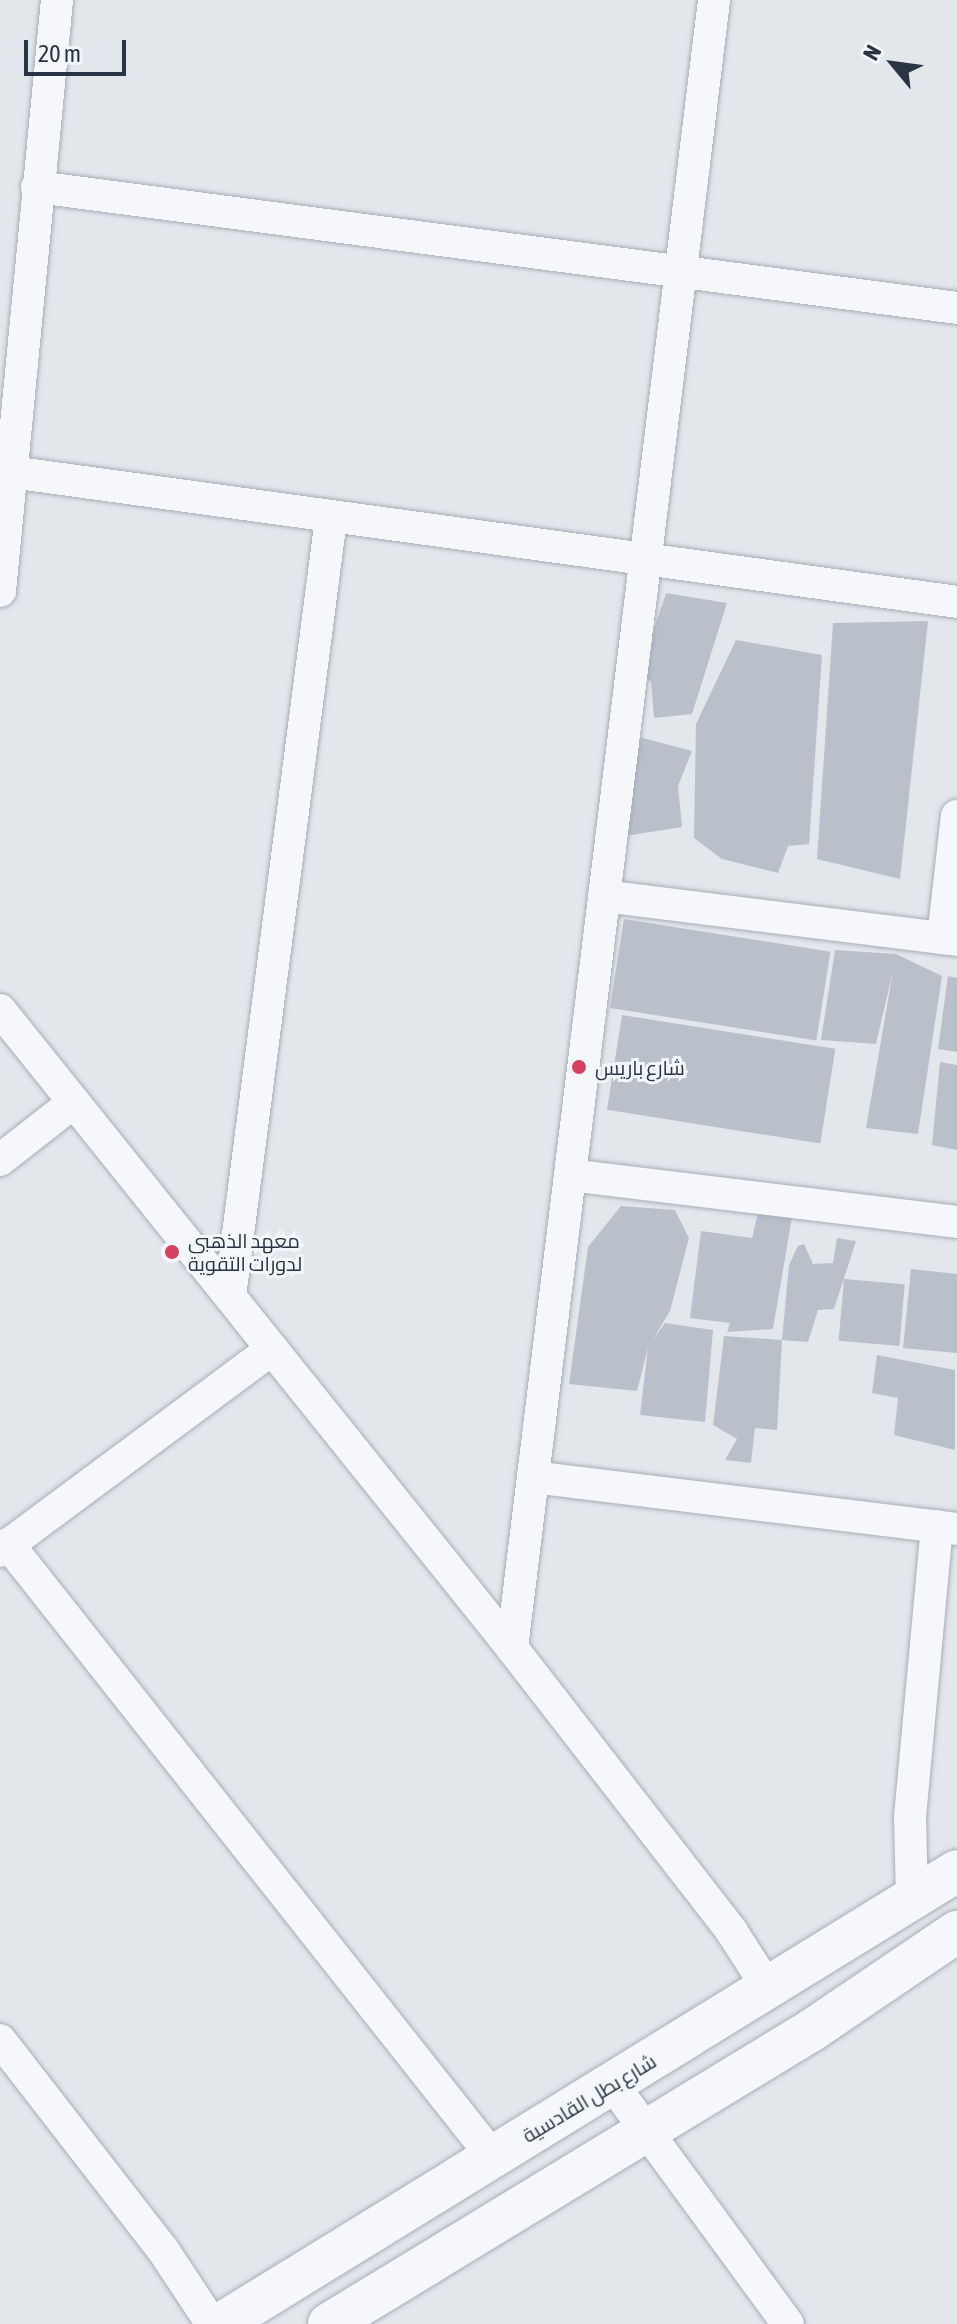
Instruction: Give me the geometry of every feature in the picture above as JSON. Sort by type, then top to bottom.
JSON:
[{"type":"street","points":[[0,591],[57,0]]},
{"type":"street","points":[[512,1648],[714,0]]},
{"type":"street","points":[[37,187],[680,275],[957,308]]},
{"type":"street","points":[[11,472],[957,602]]},
{"type":"street","points":[[230,1296],[331,518]]},
{"type":"street","points":[[604,896],[950,939],[957,816]]},
{"type":"street","points":[[0,1010],[512,1648],[732,1932],[768,1988]]},
{"type":"street","points":[[0,1160],[74,1102]]},
{"type":"street","points":[[570,1175],[957,1222]]},
{"type":"street","points":[[272,1349],[4,1548],[492,2156]]},
{"type":"street","points":[[533,1477],[947,1528],[910,1817],[912,1899]]},
{"type":"street","name":"شارع بطل القادسية","points":[[221,2324],[957,1871]]},
{"type":"street","points":[[329,2324],[646,2128],[812,2030],[957,1932]]},
{"type":"street","points":[[0,2040],[163,2250],[212,2324]]},
{"type":"street","points":[[613,2085],[788,2324]]},
{"type":"building","points":[[666,593],[727,603],[692,714],[654,718],[651,681],[638,677]]},
{"type":"building","points":[[928,621],[900,879],[817,859],[833,623]]},
{"type":"building","points":[[736,640],[822,655],[809,844],[788,846],[778,873],[722,859],[694,838],[696,724]]},
{"type":"building","points":[[624,733],[692,751],[678,786],[682,827],[619,837]]},
{"type":"building","points":[[624,919],[830,952],[816,1041],[610,1008]]},
{"type":"building","points":[[835,950],[896,954],[942,976],[918,1134],[866,1128],[893,971],[876,1044],[821,1040]]},
{"type":"building","points":[[948,976],[957,978],[957,1052],[938,1049]]},
{"type":"building","points":[[622,1015],[835,1049],[820,1144],[607,1110]]},
{"type":"building","points":[[940,1062],[957,1065],[957,1150],[932,1145]]},
{"type":"building","points":[[760,1205],[793,1211],[773,1329],[727,1332],[730,1323],[690,1318],[701,1231],[752,1238]]},
{"type":"building","points":[[621,1206],[675,1210],[689,1238],[670,1311],[652,1341],[665,1323],[713,1330],[705,1422],[640,1415],[648,1348],[637,1391],[569,1384],[588,1247]]},
{"type":"building","points":[[837,1238],[856,1241],[834,1309],[818,1310],[808,1342],[782,1340],[789,1265],[798,1246],[804,1244],[813,1264],[833,1263]]},
{"type":"building","points":[[911,1269],[957,1274],[957,1353],[903,1348]]},
{"type":"building","points":[[844,1279],[905,1284],[899,1346],[839,1341]]},
{"type":"building","points":[[724,1336],[782,1340],[777,1430],[755,1428],[751,1463],[725,1460],[737,1439],[713,1425]]},
{"type":"building","points":[[877,1355],[955,1370],[955,1450],[894,1435],[898,1398],[872,1393]]},
{"type":"place","name":"شارع باريس","points":[[579,1067]]},
{"type":"place","name":"معهد الذهبي لدورات التقوية","points":[[172,1252]]}]
